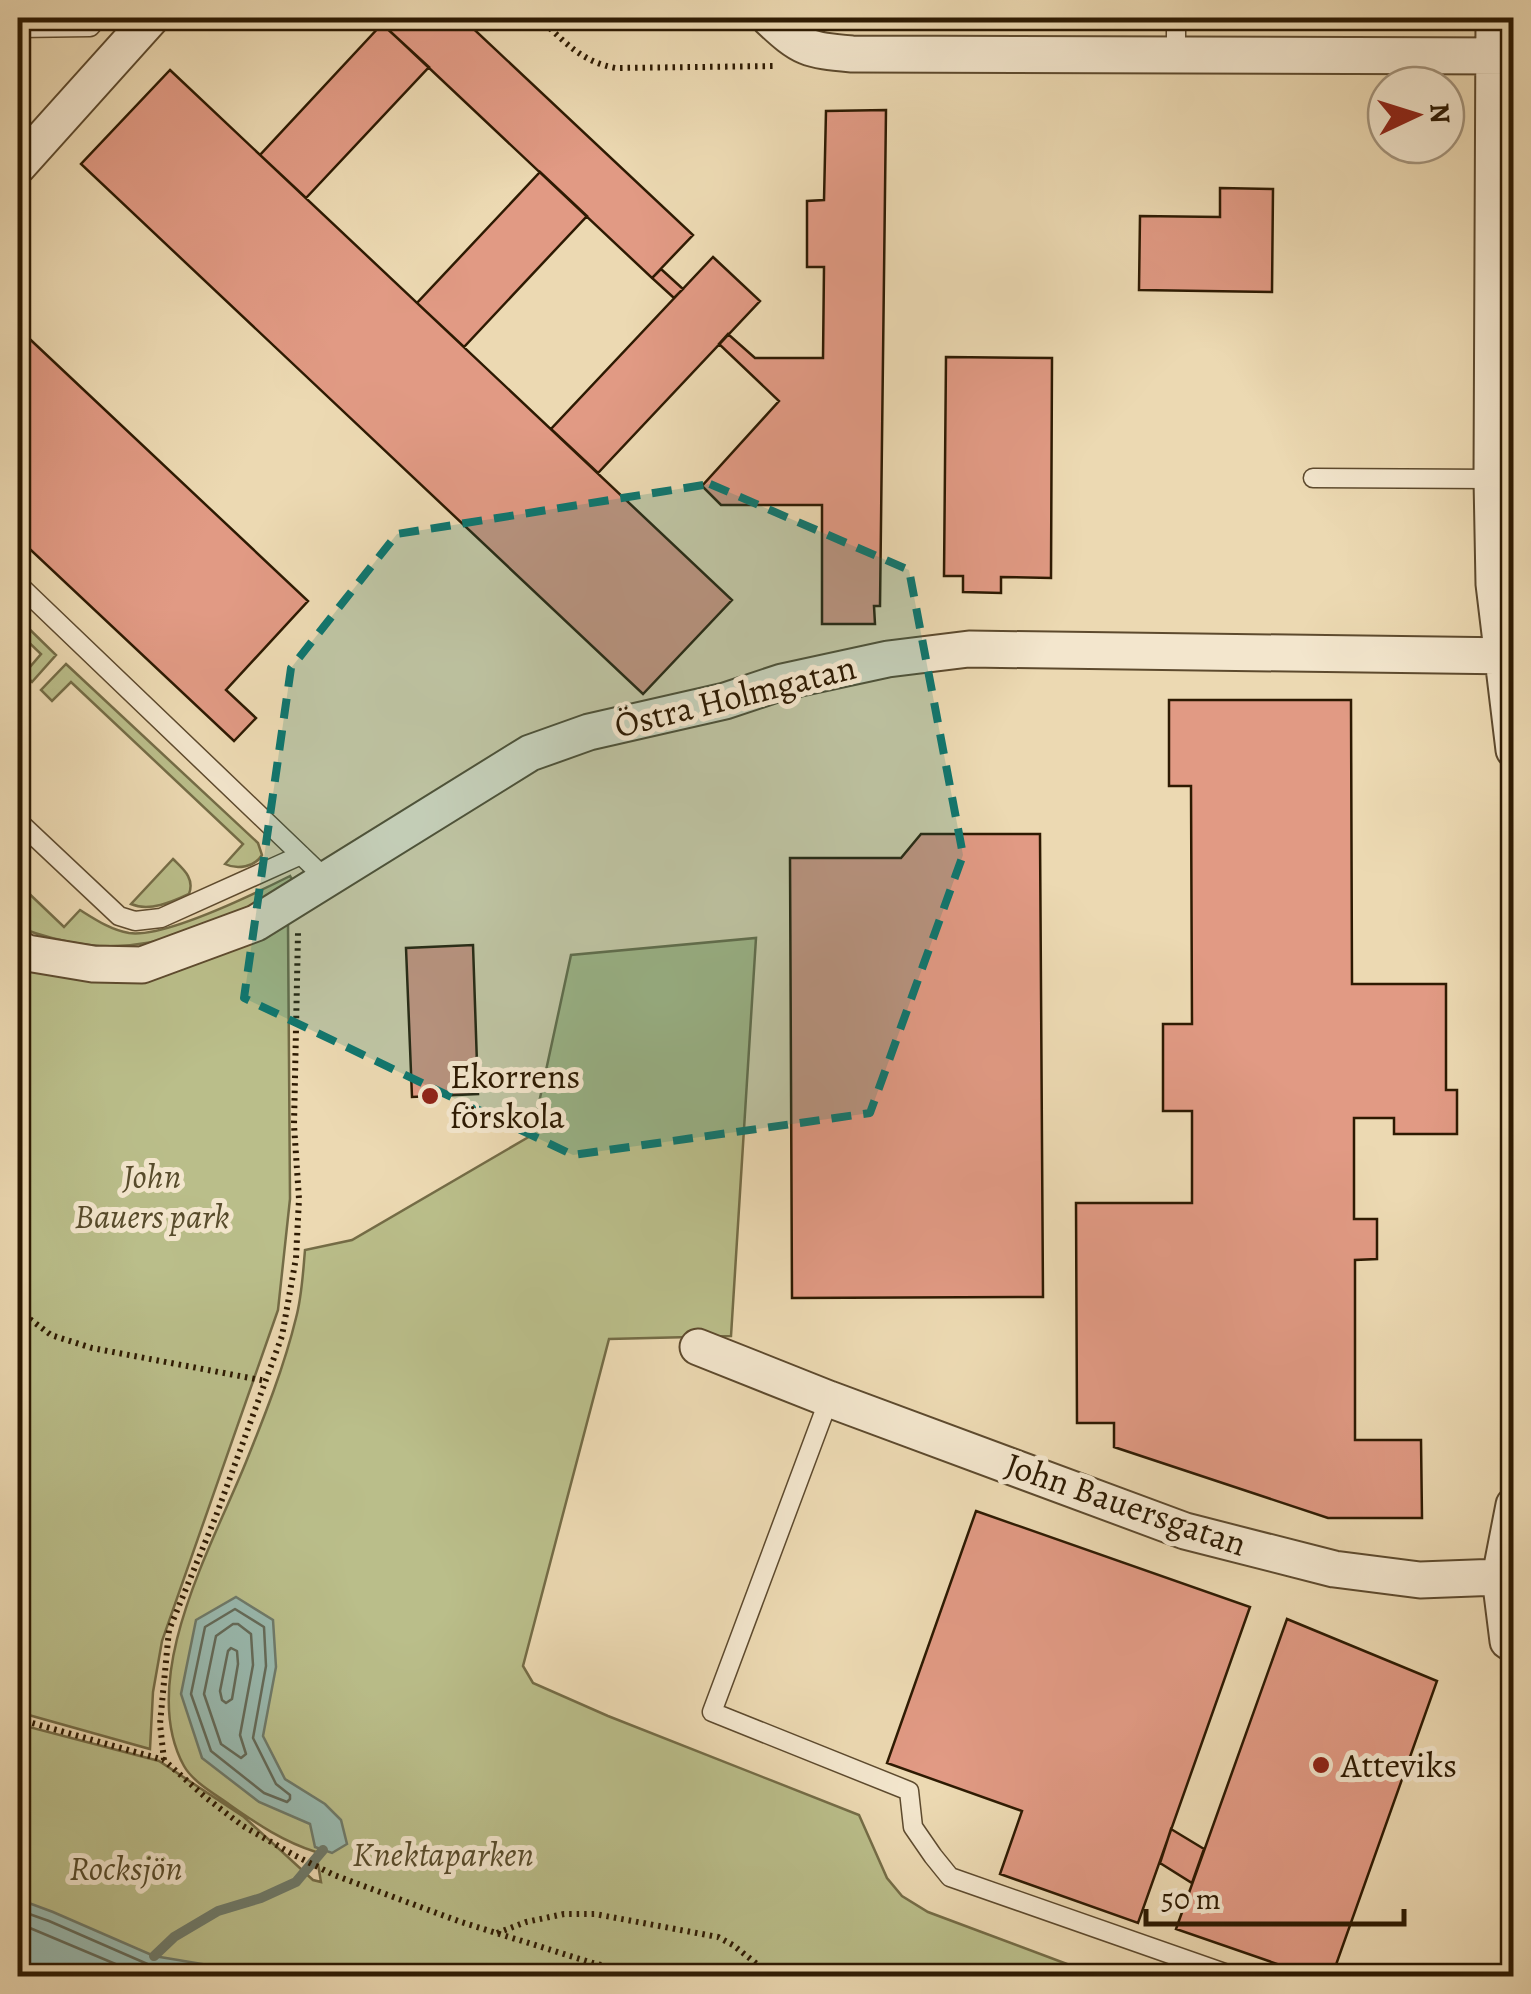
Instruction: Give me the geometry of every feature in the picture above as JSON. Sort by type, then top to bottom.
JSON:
[{"type":"street","points":[[18,166],[151,18]]},
{"type":"street","points":[[769,18],[808,49],[830,52],[1504,56]]},
{"type":"street","points":[[1494,18],[1504,56],[1492,480],[1494,584],[1508,656],[1514,750]]},
{"type":"street","name":"Östra Holmgatan","points":[[18,948],[27,953],[93,964],[142,965],[256,923],[309,877],[530,753],[590,732],[888,659],[969,649],[1508,656]]},
{"type":"street","name":"John Bauersgatan","points":[[698,1347],[1186,1531],[1334,1569],[1420,1580],[1500,1577]]},
{"type":"street","points":[[1514,1505],[1500,1577],[1508,1641],[1514,1645]]},
{"type":"lane","points":[[18,28],[90,27],[98,18]]},
{"type":"lane","points":[[1176,18],[1176,55]]},
{"type":"lane","points":[[1314,478],[1492,480]]},
{"type":"lane","points":[[18,584],[309,877],[161,918],[135,921],[120,916],[18,821]]},
{"type":"lane","points":[[828,1398],[712,1712],[909,1791],[914,1826],[950,1876],[1233,1976]]},
{"type":"path","points":[[538,18],[578,54],[598,65],[775,66]]},
{"type":"path","points":[[164,1760],[160,1724],[169,1630],[282,1336],[296,1258],[299,1199],[294,1125],[309,877]]},
{"type":"path","points":[[18,1310],[51,1335],[92,1348],[266,1381]]},
{"type":"path","points":[[18,1719],[164,1760],[243,1826],[334,1875],[461,1922],[648,1976]]},
{"type":"path","points":[[496,1933],[564,1914],[595,1914],[718,1937],[772,1976]]},
{"type":"highlighted area","points":[[710,484],[909,570],[963,855],[870,1113],[573,1155],[244,998],[291,668],[397,534]]},
{"type":"green space","points":[[18,618],[56,655],[32,682],[24,674],[41,654],[18,632]]},
{"type":"green space","points":[[66,664],[258,843],[262,855],[259,859],[245,866],[225,864],[243,844],[71,682],[52,701],[41,690]]},
{"type":"green space","points":[[173,859],[189,879],[189,894],[153,906],[131,904]]},
{"type":"green space","points":[[290,876],[290,887],[221,919],[158,941],[93,946],[57,940],[18,927],[18,883],[64,927],[80,910],[116,930],[145,933],[210,913]]},
{"type":"green space","name":"John Bauers park","points":[[288,924],[290,1199],[278,1310],[162,1641],[153,1692],[150,1749],[18,1712],[18,964],[151,979]]},
{"type":"green space","name":"Knektaparken","points":[[756,938],[731,1336],[609,1339],[523,1666],[533,1683],[859,1815],[887,1878],[902,1896],[928,1912],[1099,1976],[18,1976],[18,1724],[159,1761],[244,1817],[313,1880],[321,1882],[316,1852],[261,1826],[188,1772],[172,1731],[169,1693],[174,1653],[199,1571],[286,1355],[300,1301],[305,1250],[352,1240],[532,1135],[571,955]]},
{"type":"water","points":[[236,1597],[273,1620],[276,1667],[263,1736],[285,1779],[325,1804],[341,1820],[347,1844],[332,1853],[315,1847],[310,1824],[259,1802],[202,1758],[181,1694],[196,1620]]},
{"type":"water","name":"Rocksjön","points":[[18,1899],[154,1956],[274,1976],[18,1976]]},
{"type":"building","points":[[376,18],[462,18],[693,235],[652,278]]},
{"type":"building","points":[[1073,18],[1073,22],[820,20]]},
{"type":"building","points":[[1194,18],[1336,18],[1336,23],[1194,23]]},
{"type":"building","points":[[1336,18],[1448,18],[1448,23],[1336,23]]},
{"type":"building","points":[[382,24],[429,67],[306,198],[260,155]]},
{"type":"building","points":[[170,70],[732,600],[643,694],[81,164]]},
{"type":"building","points":[[886,110],[880,606],[874,606],[875,624],[822,624],[822,505],[721,505],[702,486],[779,401],[719,344],[728,334],[755,358],[823,358],[824,267],[807,267],[807,201],[824,200],[826,111]]},
{"type":"building","points":[[540,172],[587,216],[464,347],[417,303]]},
{"type":"building","points":[[1220,188],[1273,189],[1272,292],[1139,290],[1140,216],[1220,217]]},
{"type":"building","points":[[713,257],[760,301],[598,473],[551,429]]},
{"type":"building","points":[[661,269],[683,289],[674,298],[652,278]]},
{"type":"building","points":[[18,328],[308,601],[226,690],[256,718],[234,741],[18,538]]},
{"type":"building","points":[[946,357],[1052,358],[1051,578],[1001,577],[1001,593],[963,592],[963,576],[944,576]]},
{"type":"building","points":[[1169,700],[1351,700],[1352,984],[1446,984],[1446,1090],[1457,1090],[1457,1134],[1394,1134],[1394,1118],[1354,1118],[1354,1219],[1377,1219],[1377,1259],[1355,1260],[1355,1440],[1421,1440],[1422,1518],[1328,1518],[1114,1447],[1114,1423],[1077,1423],[1076,1203],[1192,1203],[1192,1111],[1163,1111],[1163,1024],[1192,1024],[1191,786],[1169,786]]},
{"type":"building","points":[[921,834],[1040,834],[1043,1297],[792,1298],[790,858],[901,858]]},
{"type":"building","points":[[473,945],[478,1094],[412,1097],[406,948]]},
{"type":"building","points":[[976,1511],[1250,1607],[1138,1923],[1000,1874],[1022,1811],[887,1763]]},
{"type":"building","name":"Atteviks","points":[[1287,1619],[1437,1681],[1332,1976],[1312,1976],[1176,1929]]},
{"type":"building","points":[[1171,1829],[1204,1849],[1192,1883],[1160,1863]]},
{"type":"waterway","points":[[154,1956],[174,1937],[218,1911],[296,1882],[323,1850]]},
{"type":"place","name":"Ekorrens förskola","points":[[430,1096]]},
{"type":"place","name":"Atteviks","points":[[1321,1765]]}]
